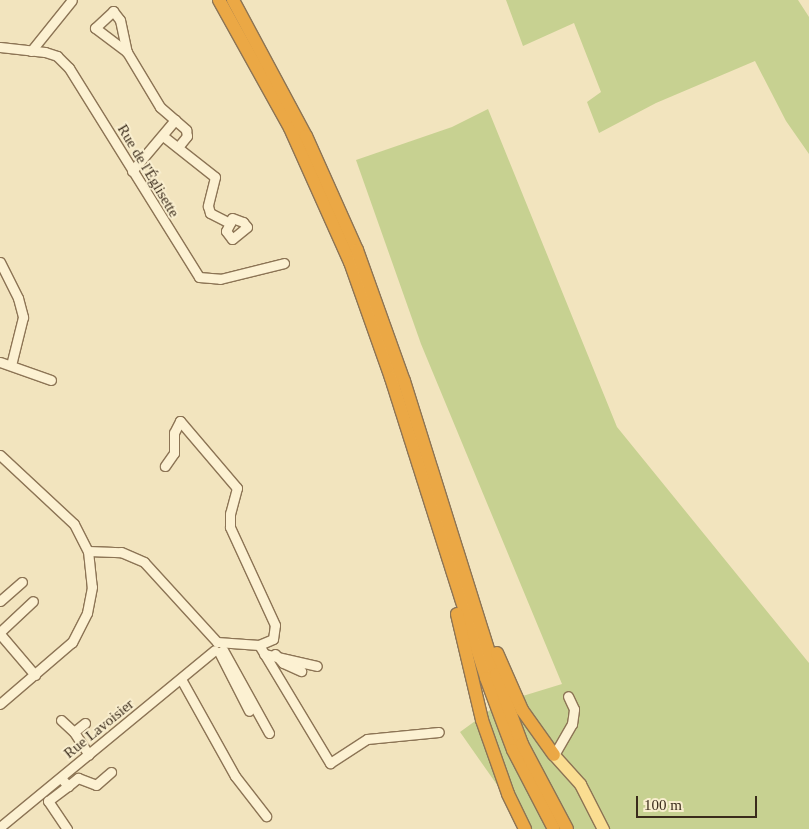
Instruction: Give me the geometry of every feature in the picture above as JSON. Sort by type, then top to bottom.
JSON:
[{"type":"highway","points":[[219,0],[290,128],[342,244],[512,718],[536,772],[567,829]]},
{"type":"highway","points":[[233,0],[277,78],[342,214],[393,348],[501,720],[554,829]]},
{"type":"highway","points":[[442,522],[514,693],[554,754]]},
{"type":"highway","points":[[442,522],[482,720],[508,794],[525,829]]},
{"type":"main road","points":[[554,754],[580,784],[603,829]]},
{"type":"street","points":[[30,51],[72,0]]},
{"type":"street","points":[[126,52],[120,20],[114,11],[95,28],[126,52],[160,106],[186,130],[186,136],[178,148]]},
{"type":"street","name":"Rue de l'Églisette","points":[[0,47],[57,56],[69,68],[199,277],[220,279],[284,263]]},
{"type":"street","points":[[132,171],[175,120]]},
{"type":"street","points":[[163,136],[216,177],[208,206],[210,213],[230,223]]},
{"type":"street","points":[[0,262],[18,298],[24,317],[11,365]]},
{"type":"street","points":[[0,362],[51,380]]},
{"type":"street","points":[[165,466],[174,453],[174,433],[180,421],[237,488],[230,514],[230,527],[276,630],[273,639],[259,645],[219,647]]},
{"type":"street","points":[[0,455],[64,512],[80,533],[88,551],[92,587],[87,613],[72,642],[0,704]]},
{"type":"street","points":[[88,551],[121,552],[144,562],[219,647],[269,732]]},
{"type":"street","points":[[0,602],[22,582]]},
{"type":"street","points":[[33,601],[0,633],[35,675]]},
{"type":"street","points":[[259,645],[330,763],[367,739],[439,732]]},
{"type":"street","points":[[219,647],[249,711]]},
{"type":"street","name":"Rue Lavoisier","points":[[0,827],[219,647]]},
{"type":"street","points":[[264,654],[275,654],[317,666]]},
{"type":"street","points":[[275,654],[283,663],[300,671]]},
{"type":"street","points":[[181,679],[235,776],[266,816]]},
{"type":"street","points":[[554,754],[572,724],[574,709],[568,696]]},
{"type":"street","points":[[61,720],[74,732],[89,755]]},
{"type":"street","points":[[74,732],[85,723]]},
{"type":"street","points":[[67,829],[48,801],[78,778],[96,785],[111,772]]},
{"type":"street","points":[[61,778],[68,786]]},
{"type":"green space","points":[[506,0],[798,0],[809,17],[809,154],[786,121],[755,61],[656,103],[599,133],[587,102],[601,92],[574,23],[523,46]]},
{"type":"green space","points":[[488,109],[617,427],[809,663],[809,829],[528,829],[460,732],[500,703],[562,684],[421,344],[356,160],[452,127]]}]
